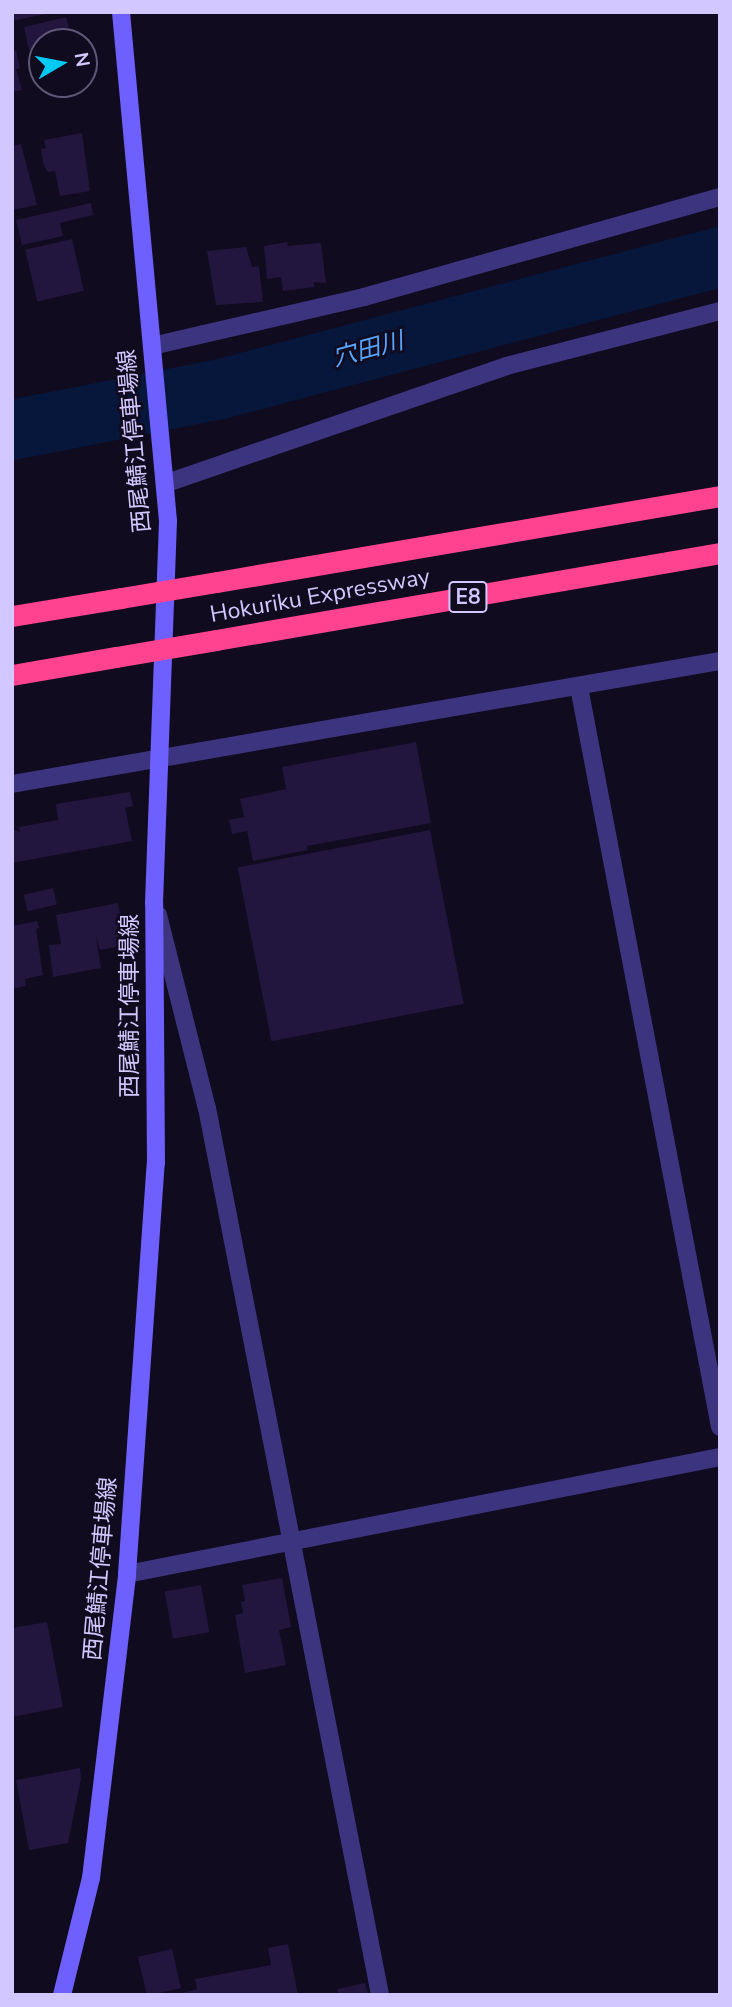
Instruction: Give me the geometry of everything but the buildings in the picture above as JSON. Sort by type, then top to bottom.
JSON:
[{"type":"highway","name":"Hokuriku Expressway","points":[[12,616],[720,496]]},
{"type":"highway","name":"Hokuriku Expressway","points":[[12,674],[720,553]]},
{"type":"main road","name":"西尾鯖江停車場線","points":[[62,1995],[91,1878],[127,1574],[156,1163],[154,903],[168,521],[167,483],[152,354],[121,12]]},
{"type":"street","points":[[152,354],[720,197]]},
{"type":"street","points":[[167,483],[506,366],[720,311]]},
{"type":"street","points":[[12,783],[720,661]]},
{"type":"street","points":[[579,687],[720,1427]]},
{"type":"street","points":[[154,903],[207,1108],[380,1995]]},
{"type":"street","points":[[127,1574],[720,1457]]},
{"type":"waterway","name":"穴田川","points":[[12,430],[221,389],[720,257]]}]
